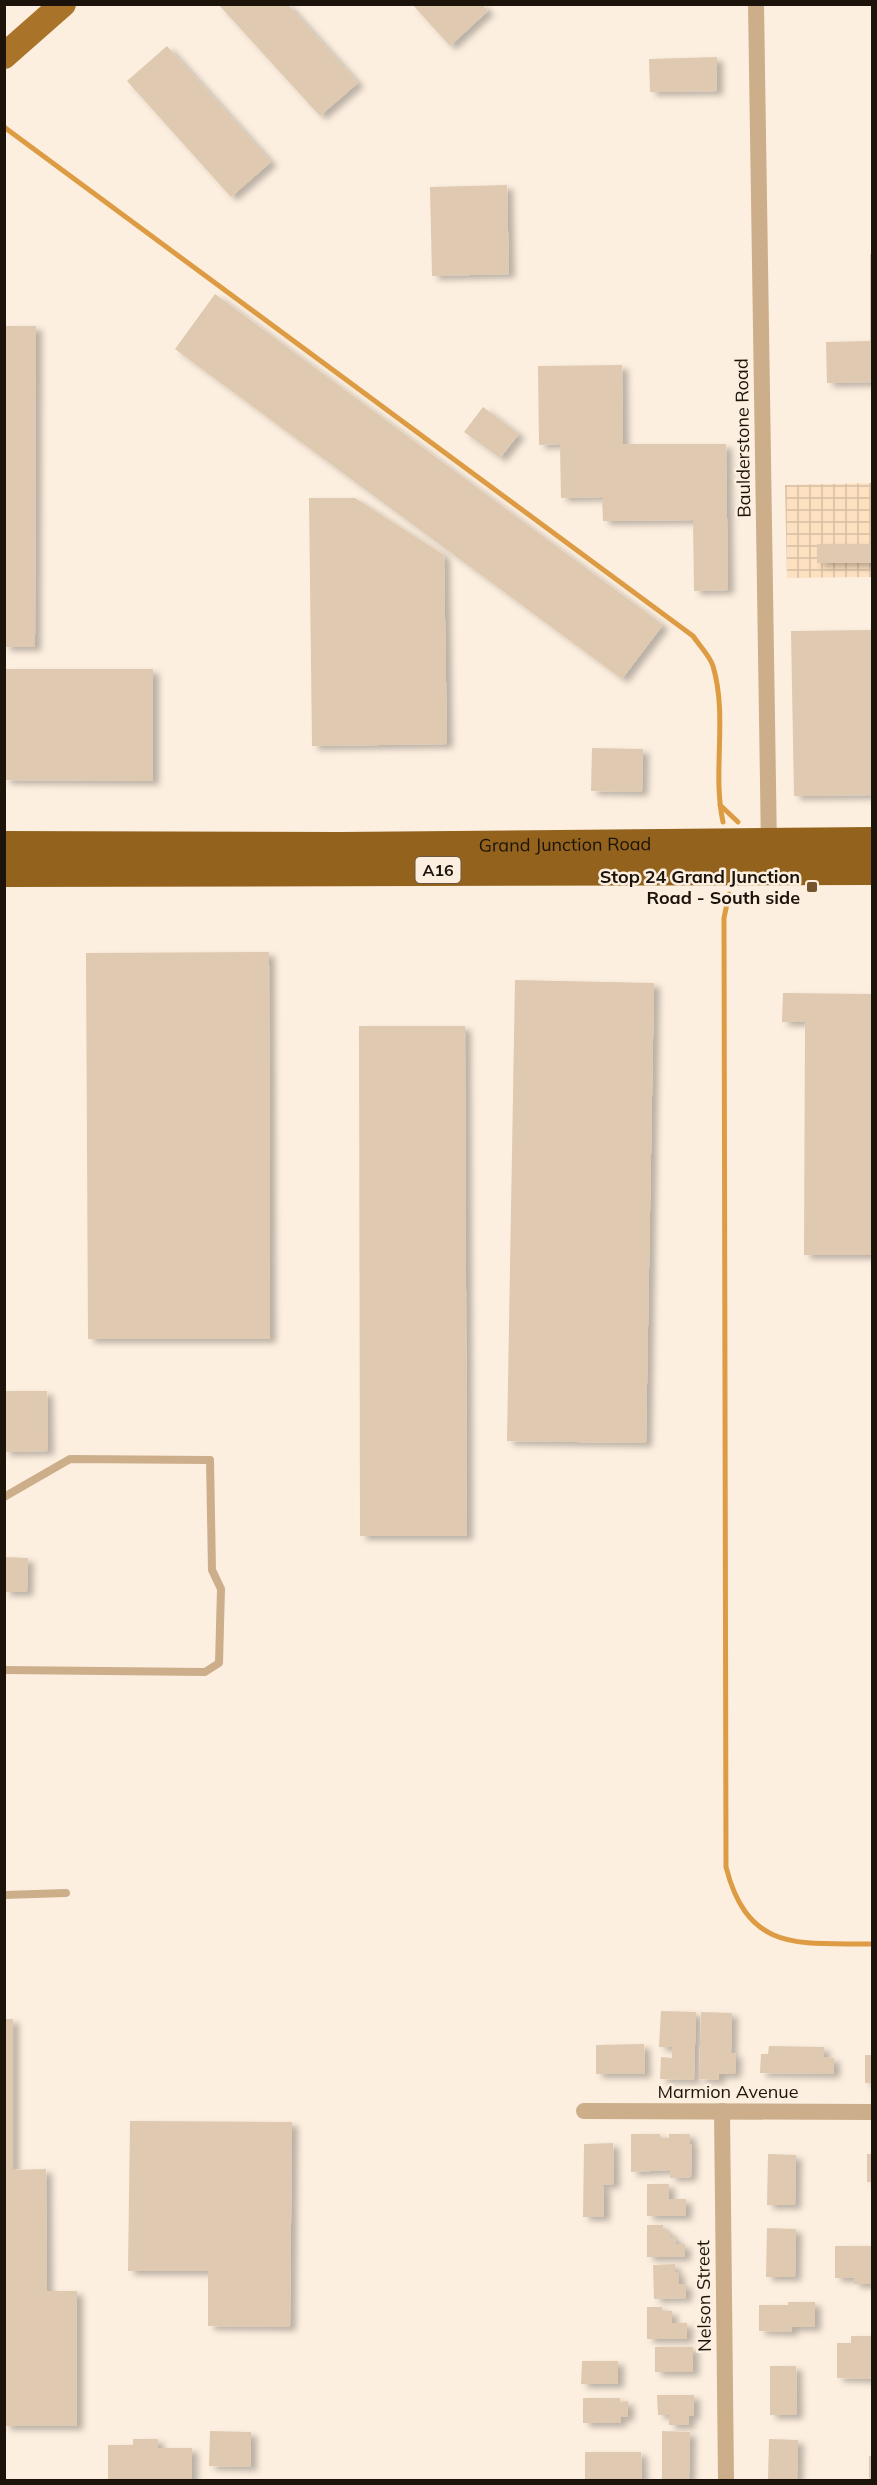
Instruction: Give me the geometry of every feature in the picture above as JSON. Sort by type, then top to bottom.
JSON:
[{"type":"highway","name":"Grand Junction Road","points":[[4,872],[340,858],[769,856],[873,842]]},
{"type":"highway","name":"Grand Junction Road","points":[[4,846],[340,858]]},
{"type":"highway","name":"Grand Junction Road","points":[[769,856],[873,870]]},
{"type":"main road","points":[[4,56],[63,4]]},
{"type":"street","name":"Baulderstone Road","points":[[756,4],[769,856]]},
{"type":"street","name":"Marmion Avenue","points":[[584,2111],[873,2112]]},
{"type":"street","name":"Nelson Street","points":[[722,2111],[726,2481]]},
{"type":"lane","points":[[4,1497],[70,1459],[210,1460],[212,1570],[221,1589],[219,1663],[205,1672],[4,1670]]},
{"type":"lane","points":[[4,1895],[66,1893]]},
{"type":"shaded area","points":[[872,483],[872,577],[787,578],[785,485]]},
{"type":"building","points":[[218,4],[287,4],[358,83],[320,116]]},
{"type":"building","points":[[412,4],[482,4],[488,11],[450,46]]},
{"type":"building","points":[[167,46],[271,162],[231,197],[127,81]]},
{"type":"building","points":[[717,57],[717,91],[650,92],[649,59]]},
{"type":"building","points":[[507,185],[509,274],[432,276],[430,187]]},
{"type":"building","points":[[870,254],[872,254],[872,382],[827,383],[826,342],[870,341]]},
{"type":"building","points":[[215,294],[663,625],[622,679],[175,349]]},
{"type":"building","points":[[4,326],[36,326],[35,647],[4,647]]},
{"type":"building","points":[[622,365],[623,444],[726,444],[728,590],[694,591],[693,520],[603,521],[602,497],[561,498],[560,444],[539,445],[538,366]]},
{"type":"building","points":[[483,407],[519,434],[500,458],[464,432]]},
{"type":"building","points":[[309,498],[355,498],[444,555],[447,744],[312,746]]},
{"type":"building","points":[[817,544],[872,544],[872,563],[817,563]]},
{"type":"building","points":[[872,630],[872,795],[794,796],[791,631]]},
{"type":"building","points":[[4,669],[153,669],[153,781],[4,780]]},
{"type":"building","points":[[592,748],[643,749],[642,792],[591,791]]},
{"type":"building","points":[[269,952],[270,1339],[88,1339],[86,953]]},
{"type":"building","points":[[515,980],[654,983],[646,1443],[507,1441]]},
{"type":"building","points":[[783,993],[872,994],[872,1255],[804,1255],[805,1022],[782,1022]]},
{"type":"building","points":[[359,1026],[465,1026],[467,1536],[360,1536]]},
{"type":"building","points":[[4,1391],[47,1391],[48,1451],[4,1452]]},
{"type":"building","points":[[4,1557],[28,1558],[27,1592],[4,1592]]},
{"type":"building","points":[[661,2011],[696,2012],[694,2080],[660,2079],[661,2057],[672,2058],[672,2047],[659,2047]]},
{"type":"building","points":[[701,2012],[732,2013],[731,2053],[736,2054],[735,2074],[719,2074],[719,2080],[699,2079]]},
{"type":"building","points":[[4,2019],[13,2019],[13,2170],[46,2169],[47,2291],[77,2291],[77,2426],[4,2426]]},
{"type":"building","points":[[644,2044],[645,2074],[596,2074],[596,2045]]},
{"type":"building","points":[[769,2046],[824,2047],[824,2057],[834,2058],[834,2074],[760,2073],[761,2054],[768,2054]]},
{"type":"building","points":[[865,2055],[872,2055],[872,2083],[865,2083]]},
{"type":"building","points":[[130,2121],[292,2122],[290,2327],[208,2326],[208,2271],[128,2271]]},
{"type":"building","points":[[631,2134],[660,2134],[661,2138],[669,2138],[669,2134],[690,2134],[691,2177],[670,2178],[670,2170],[631,2172]]},
{"type":"building","points":[[613,2143],[614,2184],[588,2185],[604,2186],[604,2217],[583,2217],[584,2144]]},
{"type":"building","points":[[768,2154],[796,2155],[795,2205],[767,2205]]},
{"type":"building","points":[[867,2154],[872,2154],[872,2182],[867,2182]]},
{"type":"building","points":[[647,2184],[669,2184],[669,2199],[686,2199],[686,2216],[647,2216]]},
{"type":"building","points":[[647,2225],[663,2225],[663,2231],[670,2231],[670,2237],[676,2237],[676,2244],[685,2244],[685,2257],[647,2257]]},
{"type":"building","points":[[767,2228],[796,2229],[795,2277],[766,2277]]},
{"type":"building","points":[[835,2246],[872,2246],[872,2284],[854,2284],[854,2278],[835,2278]]},
{"type":"building","points":[[675,2264],[675,2272],[679,2272],[679,2284],[686,2284],[686,2298],[654,2299],[653,2265]]},
{"type":"building","points":[[788,2302],[815,2302],[815,2327],[792,2327],[792,2332],[759,2331],[759,2305],[788,2305]]},
{"type":"building","points":[[647,2307],[662,2307],[662,2311],[672,2311],[672,2323],[687,2323],[687,2339],[647,2339]]},
{"type":"building","points":[[851,2336],[872,2336],[872,2379],[837,2378],[837,2343],[851,2343]]},
{"type":"building","points":[[655,2347],[693,2347],[693,2372],[655,2372]]},
{"type":"building","points":[[582,2361],[618,2361],[618,2384],[581,2384]]},
{"type":"building","points":[[770,2366],[796,2366],[797,2415],[770,2415]]},
{"type":"building","points":[[657,2395],[694,2395],[694,2416],[689,2416],[689,2425],[669,2425],[669,2415],[658,2415]]},
{"type":"building","points":[[583,2398],[620,2398],[620,2402],[628,2401],[628,2417],[620,2417],[621,2423],[583,2423]]},
{"type":"building","points":[[210,2431],[251,2432],[251,2467],[209,2466]]},
{"type":"building","points":[[662,2431],[690,2432],[689,2480],[662,2480]]},
{"type":"building","points":[[133,2439],[158,2439],[158,2448],[192,2448],[192,2480],[108,2479],[108,2445],[133,2445]]},
{"type":"building","points":[[769,2439],[798,2440],[797,2480],[768,2480]]},
{"type":"building","points":[[585,2452],[641,2452],[642,2480],[585,2480]]},
{"type":"building","points":[[869,2456],[872,2456],[872,2480],[869,2480]]},
{"type":"waterway","points":[[4,127],[693,636],[712,662],[717,685],[720,725],[719,784],[723,822]]},
{"type":"waterway","points":[[720,805],[738,822]]},
{"type":"waterway","points":[[729,894],[724,918],[726,1867],[736,1895],[748,1915],[763,1929],[780,1937],[800,1942],[872,1944]]},
{"type":"place","name":"Stop 24 Grand Junction Road - South side","points":[[812,887]]}]
